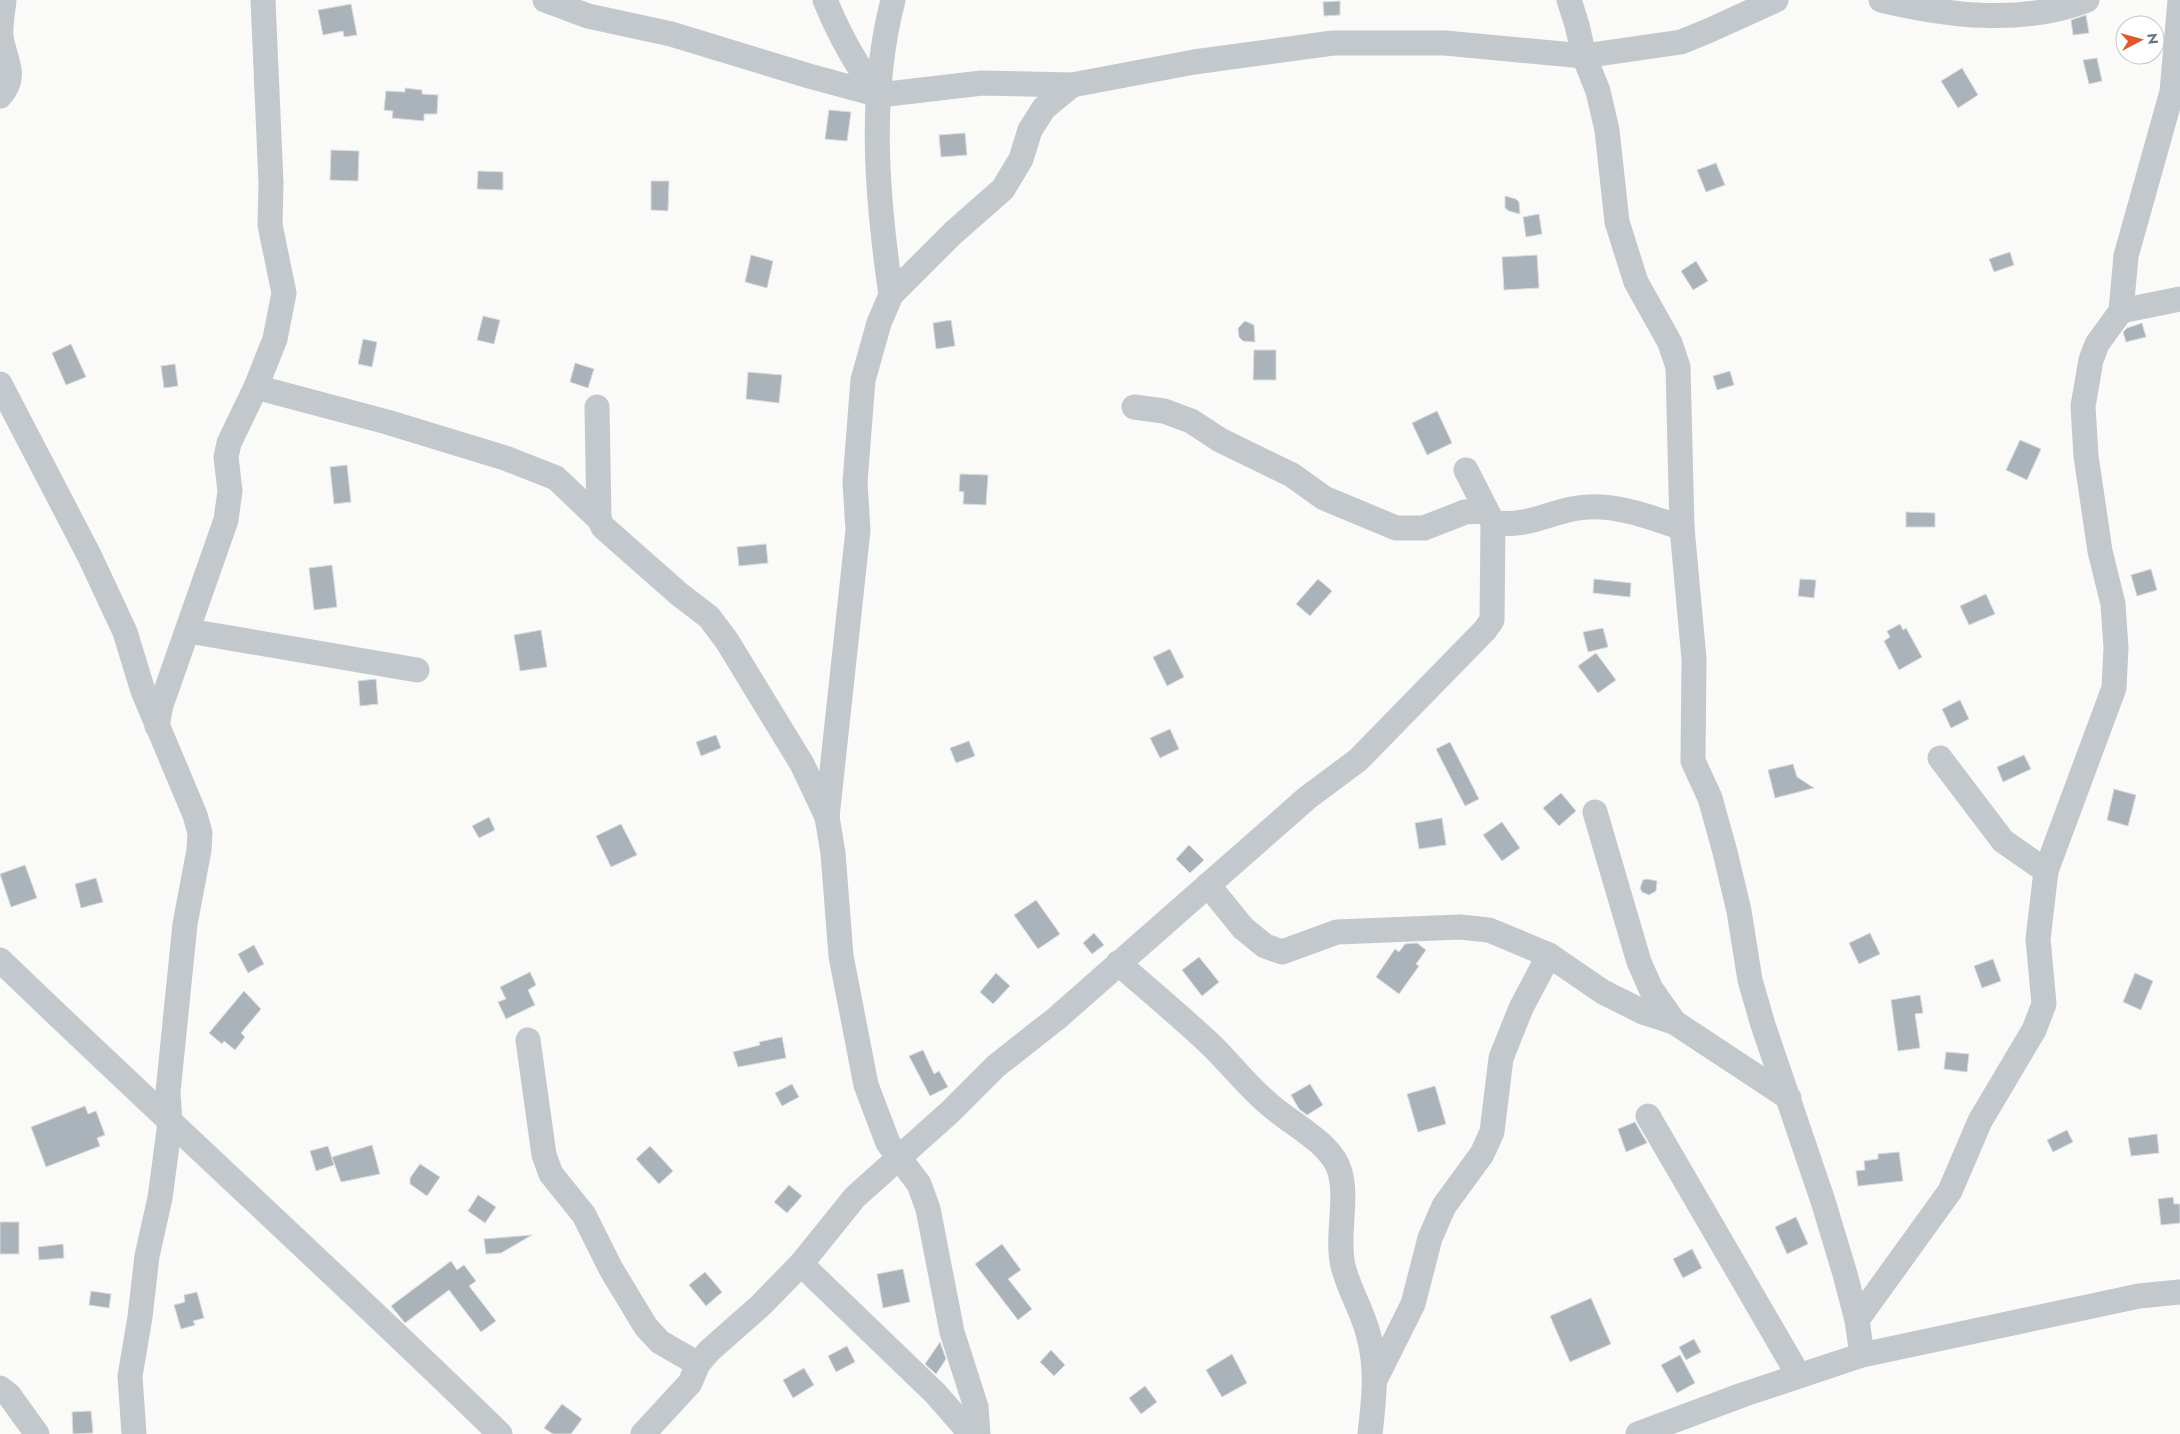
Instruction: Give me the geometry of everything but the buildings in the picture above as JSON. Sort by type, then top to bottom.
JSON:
[{"type":"street","points":[[0,96],[8,88],[11,77],[1,35],[4,0]]},
{"type":"street","points":[[157,726],[162,705],[226,520],[230,491],[226,457],[230,443],[256,387],[275,339],[284,294],[270,225],[271,183],[263,0]]},
{"type":"street","points":[[545,0],[588,16],[680,36],[809,76],[879,94],[982,83],[1072,85],[1194,62],[1333,43],[1445,42],[1584,56],[1681,42],[1776,0]]},
{"type":"street","points":[[825,0],[864,76],[879,94]]},
{"type":"street","points":[[891,295],[881,227],[879,94],[882,54],[893,0]]},
{"type":"street","points":[[1569,0],[1584,56],[1598,91],[1607,130],[1617,222],[1636,282],[1670,343],[1678,367],[1682,528],[1694,659],[1693,761],[1710,798],[1738,911],[1750,980],[1763,1025],[1823,1201],[1857,1320],[1862,1355]]},
{"type":"street","points":[[1881,0],[1906,6],[2002,17],[2057,11],[2087,0]]},
{"type":"street","points":[[1857,1320],[1950,1191],[1980,1121],[2041,1017],[2044,1004],[2038,939],[2046,871],[2114,688],[2116,648],[2113,604],[2100,551],[2086,456],[2083,406],[2090,360],[2096,344],[2121,311],[2126,256],[2172,92],[2180,0]]},
{"type":"street","points":[[827,817],[858,530],[856,482],[863,380],[879,324],[891,295],[953,233],[1003,189],[1021,159],[1030,130],[1044,108],[1072,85]]},
{"type":"street","points":[[2121,311],[2180,299]]},
{"type":"street","points":[[0,384],[89,555],[125,632],[143,692],[195,815],[200,833],[185,924],[168,1082],[170,1123],[160,1198],[147,1256],[140,1317],[130,1376],[134,1434]]},
{"type":"street","points":[[256,387],[387,422],[504,458],[556,478],[599,519],[612,536],[678,594],[709,617],[727,641],[802,764],[827,817],[834,852],[841,956],[866,1086],[888,1143],[919,1184],[928,1209],[952,1332],[976,1407],[978,1434]]},
{"type":"street","points":[[597,407],[599,519]]},
{"type":"street","points":[[1134,407],[1164,412],[1191,421],[1220,440],[1292,475],[1324,498],[1396,528],[1424,528],[1465,512],[1514,525],[1543,519],[1573,508],[1592,508],[1617,509],[1646,515],[1682,528]]},
{"type":"street","points":[[643,1434],[690,1384],[698,1364],[709,1351],[761,1305],[802,1264],[855,1197],[899,1159],[996,1066],[1057,1018],[1307,798],[1358,760],[1485,630],[1492,620],[1489,517],[1466,470]]},
{"type":"street","points":[[189,630],[417,670]]},
{"type":"street","points":[[1940,758],[2003,841],[2046,871]]},
{"type":"street","points":[[1595,812],[1638,962],[1651,989],[1674,1022]]},
{"type":"street","points":[[1208,885],[1243,928],[1265,946],[1282,952],[1337,932],[1460,927],[1489,930],[1549,955],[1604,992],[1644,1012],[1674,1022],[1789,1098]]},
{"type":"street","points":[[1376,1378],[1413,1304],[1430,1238],[1444,1206],[1482,1154],[1492,1132],[1501,1058],[1521,1008],[1549,955]]},
{"type":"street","points":[[0,960],[170,1123],[398,1334],[500,1434]]},
{"type":"street","points":[[1118,963],[1210,1044],[1269,1104],[1298,1128],[1319,1141],[1330,1153],[1340,1170],[1343,1195],[1343,1263],[1352,1295],[1368,1331],[1376,1378],[1370,1434]]},
{"type":"street","points":[[528,1040],[544,1155],[551,1174],[584,1215],[611,1269],[646,1327],[660,1342],[698,1364]]},
{"type":"street","points":[[1648,1116],[1799,1376]]},
{"type":"street","points":[[802,1264],[935,1393],[971,1434]]},
{"type":"street","points":[[1638,1434],[1862,1355],[2139,1296],[2180,1292]]},
{"type":"street","points":[[0,1388],[9,1395],[37,1434]]}]
